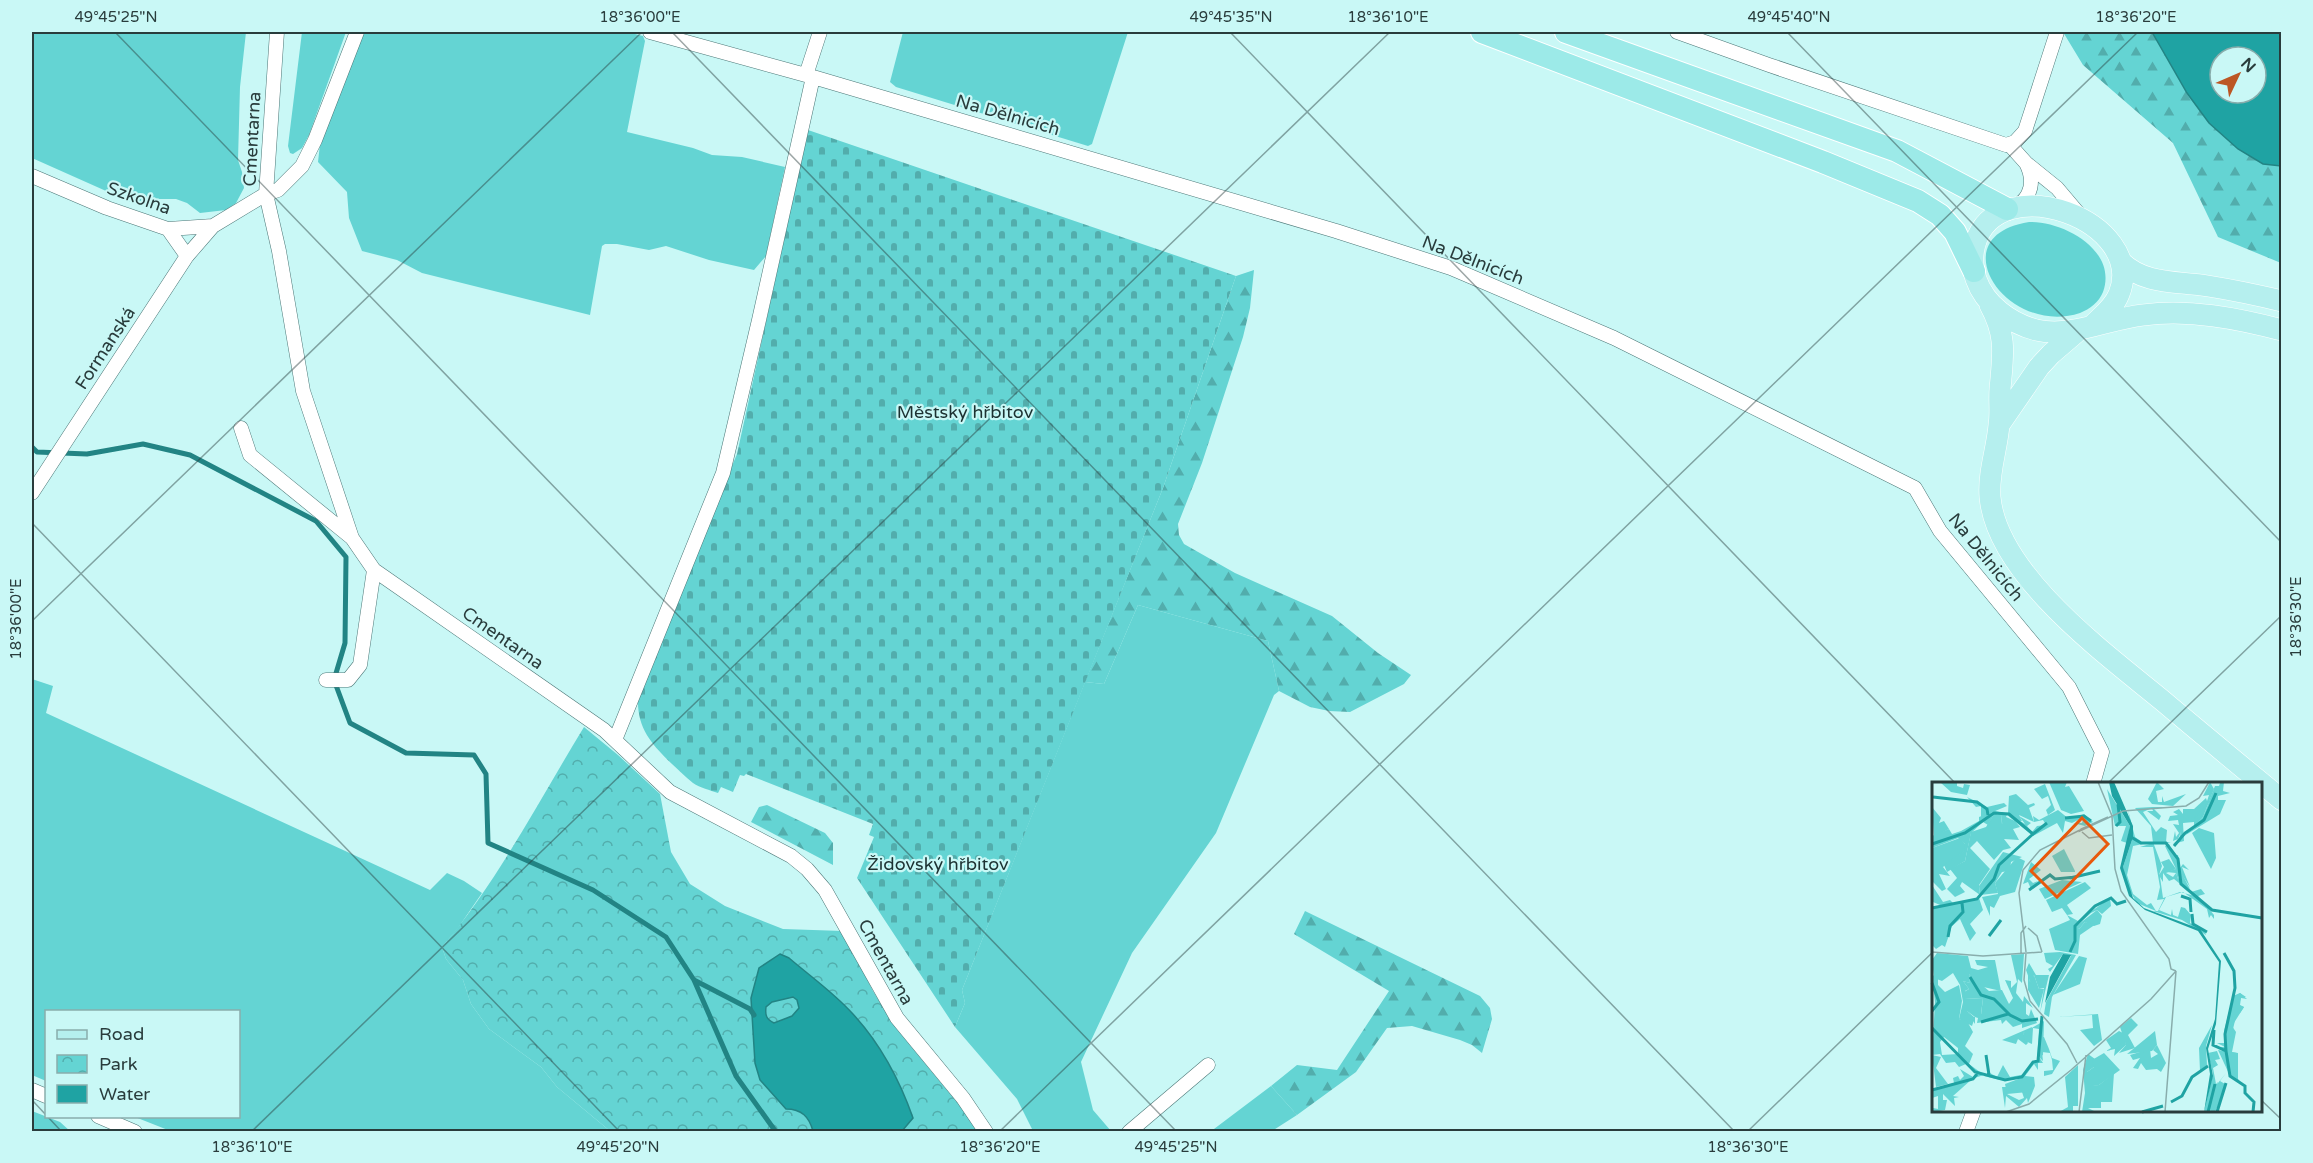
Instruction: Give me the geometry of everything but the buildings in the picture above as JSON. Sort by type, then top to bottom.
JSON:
[{"type":"highway","points":[[1482,32],[1823,162],[1918,201],[1940,215],[1955,232],[1974,271]]},
{"type":"highway","points":[[1566,32],[1897,151],[2011,209]]},
{"type":"main road","points":[[2260,782],[2086,636],[2050,602],[2019,565],[2000,532],[1992,513],[1990,494],[1992,466],[2000,425],[2003,341],[2000,323],[1981,290],[1974,271],[1974,248],[1987,221],[2011,209],[2032,207],[2056,209],[2084,220],[2105,236],[2121,262],[2136,274],[2148,279],[2206,286],[2282,301]]},
{"type":"main road","points":[[2000,425],[2039,367],[2051,354],[2107,311],[2118,296],[2122,275],[2121,262]]},
{"type":"main road","points":[[1989,303],[2005,316],[2029,328],[2055,332],[2086,328],[2142,315],[2183,312],[2222,317],[2282,330]]},
{"type":"main road","points":[[2262,783],[2282,800]]},
{"type":"street","name":"Cmentarna","points":[[277,32],[266,194],[279,251],[303,391],[352,538],[374,570],[604,730],[670,792],[791,856],[807,869],[830,898],[897,1018],[963,1098],[986,1131]]},
{"type":"street","points":[[266,194],[278,190],[287,183],[306,161],[357,32]]},
{"type":"street","name":"Na Dělnicích","points":[[650,32],[809,76],[1336,231],[1451,268],[1614,338],[1915,488],[1940,531],[2069,687],[2102,752],[2093,782]]},
{"type":"street","points":[[615,740],[723,473],[759,320],[820,32]]},
{"type":"street","points":[[1677,32],[1999,144],[2009,144],[2019,139],[2025,131],[2057,32]]},
{"type":"street","points":[[2009,144],[2026,164],[2057,188],[2084,220]]},
{"type":"street","points":[[2011,209],[2024,201],[2031,187],[2032,178],[2026,164]]},
{"type":"street","name":"Szkolna","points":[[32,176],[107,208],[168,229],[213,226],[266,194]]},
{"type":"street","name":"Formanská","points":[[32,493],[186,256],[213,226]]},
{"type":"street","points":[[168,229],[186,256]]},
{"type":"street","points":[[241,428],[249,455],[352,538]]},
{"type":"street","points":[[326,680],[348,680],[360,665],[374,570]]},
{"type":"street","points":[[1129,1131],[1208,1065]]},
{"type":"street","points":[[1966,1131],[1973,1112]]},
{"type":"street","points":[[103,1118],[135,1131]]},
{"type":"green space","points":[[32,32],[246,32],[240,87],[238,160],[244,188],[236,203],[226,210],[200,213],[187,203],[176,199],[153,199],[133,203],[32,158]]},
{"type":"green space","points":[[302,32],[346,32],[309,135],[302,148],[293,154],[290,153],[288,146]]},
{"type":"green space","points":[[362,32],[627,32],[643,36],[645,41],[627,132],[712,155],[742,157],[785,167],[766,256],[754,270],[709,260],[666,246],[649,250],[605,244],[602,246],[590,315],[422,273],[397,260],[362,251],[349,218],[347,192],[318,162],[320,144]]},
{"type":"green space","points":[[903,32],[1128,32],[1092,144],[1088,146],[896,87],[890,82]]},
{"type":"green space","points":[[2063,32],[2152,32],[2187,93],[2263,164],[2281,166],[2281,263],[2218,237],[2173,143],[2083,65]]},
{"type":"green space","name":"Městský hřbitov","points":[[808,130],[1236,276],[1163,488],[962,990],[965,1003],[955,1027],[857,878],[874,837],[869,835],[873,824],[746,774],[740,775],[733,792],[721,787],[718,793],[699,786],[672,764],[649,739],[639,711],[639,687],[737,454]]},
{"type":"green space","points":[[2029,222],[2043,223],[2071,233],[2095,251],[2103,263],[2106,277],[2101,296],[2091,307],[2080,313],[2053,317],[2028,311],[2008,298],[1993,282],[1986,263],[1989,246],[2002,231]]},
{"type":"green space","points":[[1254,270],[1250,308],[1243,337],[1202,463],[1178,524],[1179,535],[1184,544],[1235,573],[1332,616],[1378,653],[1411,675],[1404,684],[1350,712],[1310,707],[1279,691],[1268,641],[1138,605],[1104,684],[1085,682],[1163,488],[1236,276]]},
{"type":"green space","points":[[1138,605],[1268,641],[1279,691],[1274,695],[1216,833],[1132,953],[1081,1062],[1093,1110],[1111,1131],[1033,1131],[1017,1099],[955,1027],[965,1003],[962,990],[1085,682],[1104,684]]},
{"type":"green space","points":[[32,679],[53,686],[46,713],[430,890],[447,873],[482,893],[442,947],[446,959],[463,980],[471,1004],[489,1029],[541,1067],[557,1087],[610,1131],[173,1132],[138,1118],[240,1118],[240,1010],[45,1010],[45,1081],[32,1075]]},
{"type":"green space","points":[[584,727],[660,794],[671,852],[690,884],[725,906],[783,929],[843,931],[873,991],[896,1028],[970,1118],[978,1131],[610,1131],[557,1087],[541,1067],[489,1029],[471,1004],[463,980],[446,959],[442,947],[499,869]]},
{"type":"green space","points":[[767,805],[825,833],[833,843],[833,865],[751,822],[759,807]]},
{"type":"green space","points":[[1305,911],[1480,996],[1490,1008],[1492,1019],[1482,1053],[1472,1045],[1460,1040],[1412,1026],[1387,1028],[1356,1072],[1297,1115],[1271,1086],[1297,1065],[1337,1070],[1389,991],[1294,934]]},
{"type":"green space","points":[[1271,1086],[1297,1115],[1272,1131],[1210,1132]]},
{"type":"green space","points":[[32,1111],[60,1122],[70,1131],[32,1131]]},
{"type":"water","points":[[2152,32],[2281,32],[2281,166],[2263,164],[2238,149],[2209,123],[2187,93]]},
{"type":"water","points":[[780,954],[789,958],[830,992],[862,1024],[880,1049],[908,1104],[913,1118],[902,1131],[813,1131],[801,1112],[786,1109],[760,1080],[755,1063],[751,998],[759,968]],"holes":[[[793,997],[797,1000],[799,1008],[792,1016],[774,1023],[769,1020],[766,1007],[772,1002]]]},
{"type":"waterway","points":[[32,447],[37,452],[87,454],[143,444],[190,455],[316,521],[346,557],[345,643],[334,680],[350,723],[406,753],[474,755],[486,774],[488,843],[593,890],[666,937],[694,980],[750,1009],[754,1015]]},
{"type":"waterway","points":[[694,980],[736,1076],[776,1132]]},
{"type":"park label","name":"Židovský hřbitov","points":[[938,864]]}]
